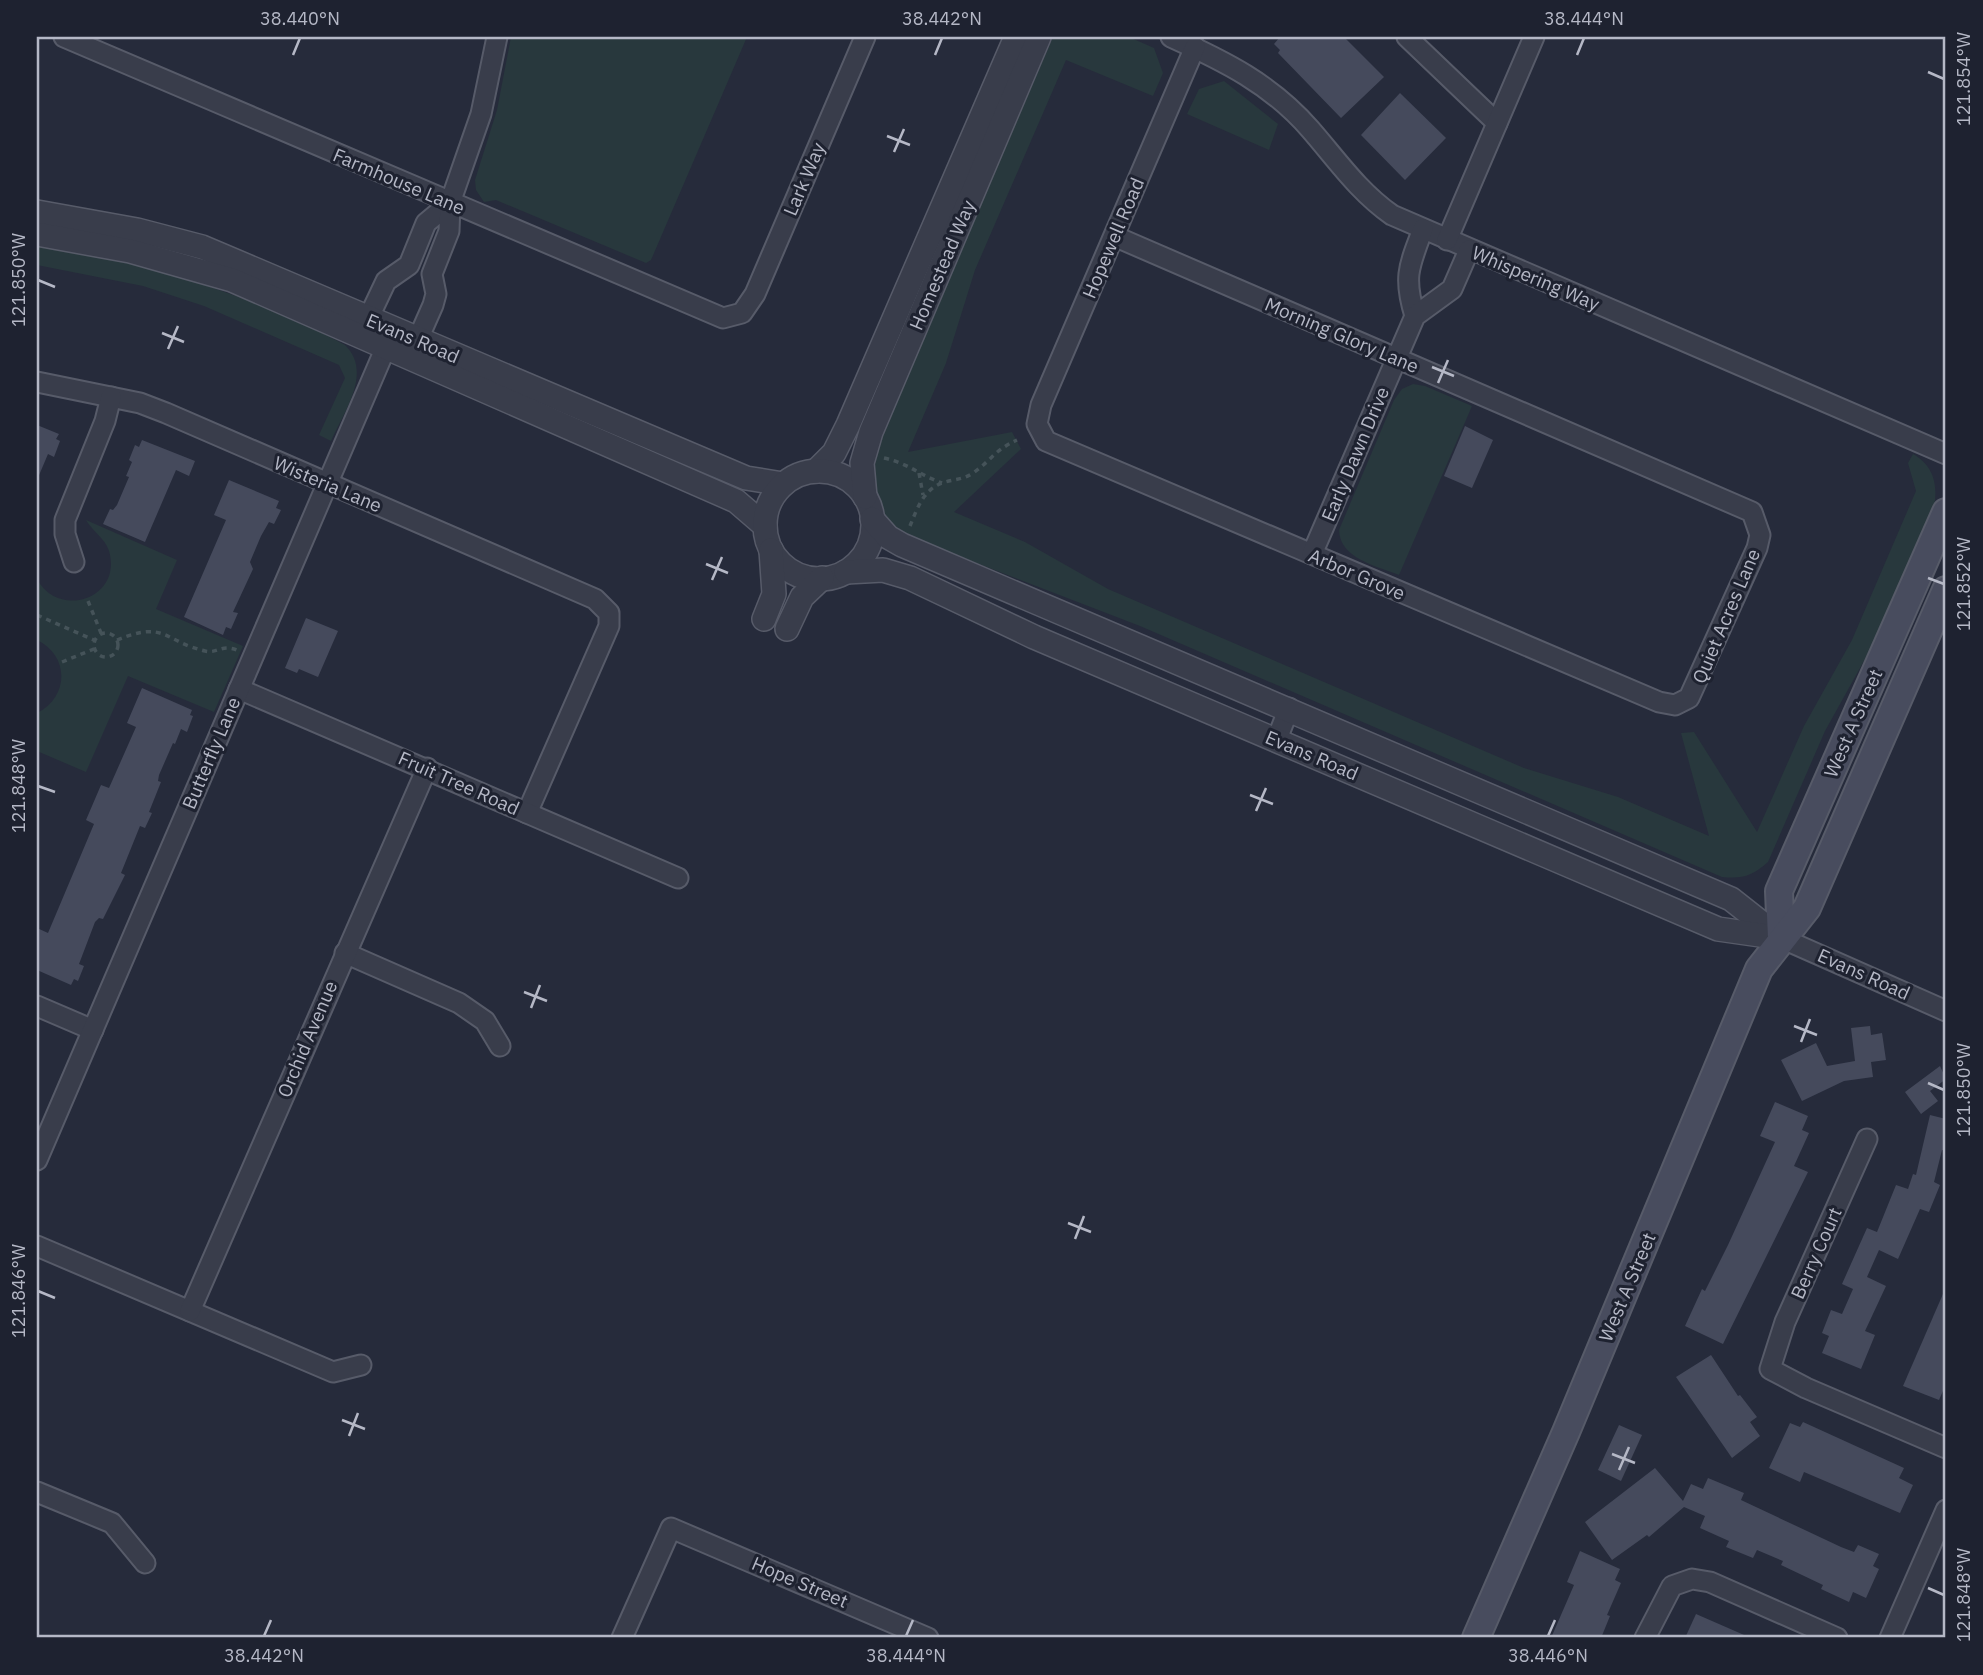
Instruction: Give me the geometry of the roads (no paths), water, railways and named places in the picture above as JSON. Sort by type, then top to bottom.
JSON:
[{"type":"main road","name":"West A Street","points":[[1781,938],[1779,891],[1946,512]]},
{"type":"main road","name":"West A Street","points":[[1476,1638],[1572,1419],[1759,969],[1807,908],[1946,590]]},
{"type":"street","name":"Farmhouse Lane","points":[[64,37],[712,315],[736,317]]},
{"type":"street","points":[[450,203],[426,223],[409,265],[386,281],[368,319],[386,347],[418,339],[436,294],[432,274],[449,231],[450,203],[481,114],[497,37]]},
{"type":"street","name":"Lark Way","points":[[736,317],[755,294],[865,37]]},
{"type":"street","name":"Homestead Way","points":[[816,471],[834,453],[845,433],[1016,37]]},
{"type":"street","name":"Homestead Way","points":[[865,497],[862,463],[871,432],[1039,37]]},
{"type":"street","name":"Whispering Way","points":[[1171,37],[1228,62],[1263,86],[1310,129],[1337,164],[1375,203],[1392,215],[1946,454]]},
{"type":"street","points":[[1407,37],[1497,123]]},
{"type":"street","points":[[1447,240],[1534,37]]},
{"type":"street","name":"Hopewell Road","points":[[1038,430],[1038,416],[1044,398],[1195,47]]},
{"type":"street","name":"Evans Road","points":[[37,212],[137,230],[202,247],[747,478],[783,484]]},
{"type":"street","points":[[1423,229],[1407,270],[1408,294],[1415,316],[1452,289],[1469,250]]},
{"type":"street","name":"Evans Road","points":[[37,234],[130,251],[198,268],[329,321],[736,501],[765,526]]},
{"type":"street","name":"Morning Glory Lane","points":[[1114,236],[1748,509],[1758,524]]},
{"type":"street","points":[[409,265],[432,274]]},
{"type":"street","name":"Early Dawn Drive","points":[[1312,554],[1415,316]]},
{"type":"street","name":"Butterfly Lane","points":[[37,1160],[386,347]]},
{"type":"street","name":"Wisteria Lane","points":[[37,382],[111,397],[166,413],[595,599],[609,613],[608,626],[527,813]]},
{"type":"street","points":[[74,562],[65,534],[65,520],[106,421],[111,397]]},
{"type":"street","name":"Arbor Grove","points":[[1038,430],[1046,440],[1658,702],[1668,705],[1682,703]]},
{"type":"street","points":[[764,619],[774,594],[771,550],[765,526],[769,503],[783,484],[793,477],[816,471],[838,475],[849,480],[865,497],[872,519],[872,532],[863,555],[845,572],[822,579],[802,597],[787,629]]},
{"type":"street","name":"Evans Road","points":[[872,519],[888,537],[902,545],[1731,899],[1781,938],[1946,1011]]},
{"type":"street","name":"Quiet Acres Lane","points":[[1682,703],[1694,691],[1757,548],[1758,524]]},
{"type":"street","points":[[771,550],[778,560],[798,575],[822,579]]},
{"type":"street","name":"Evans Road","points":[[845,572],[883,570],[910,578],[1034,637],[1718,929],[1781,938]]},
{"type":"street","name":"Fruit Tree Road","points":[[239,689],[678,878]]},
{"type":"street","points":[[1276,739],[1289,709]]},
{"type":"street","name":"Orchid Avenue","points":[[190,1311],[427,768]]},
{"type":"street","points":[[345,953],[459,1003],[485,1021],[500,1046]]},
{"type":"street","points":[[37,1006],[93,1030]]},
{"type":"street","name":"Berry Court","points":[[1867,1139],[1785,1322],[1770,1369],[1806,1388],[1946,1448]]},
{"type":"street","points":[[37,1246],[333,1372],[361,1365]]},
{"type":"street","points":[[37,1492],[112,1523],[145,1563]]},
{"type":"street","points":[[1889,1638],[1946,1510]]},
{"type":"street","name":"Hope Street","points":[[622,1638],[671,1528],[928,1638]]},
{"type":"street","points":[[1644,1638],[1671,1586],[1692,1579],[1710,1581],[1837,1638]]}]
